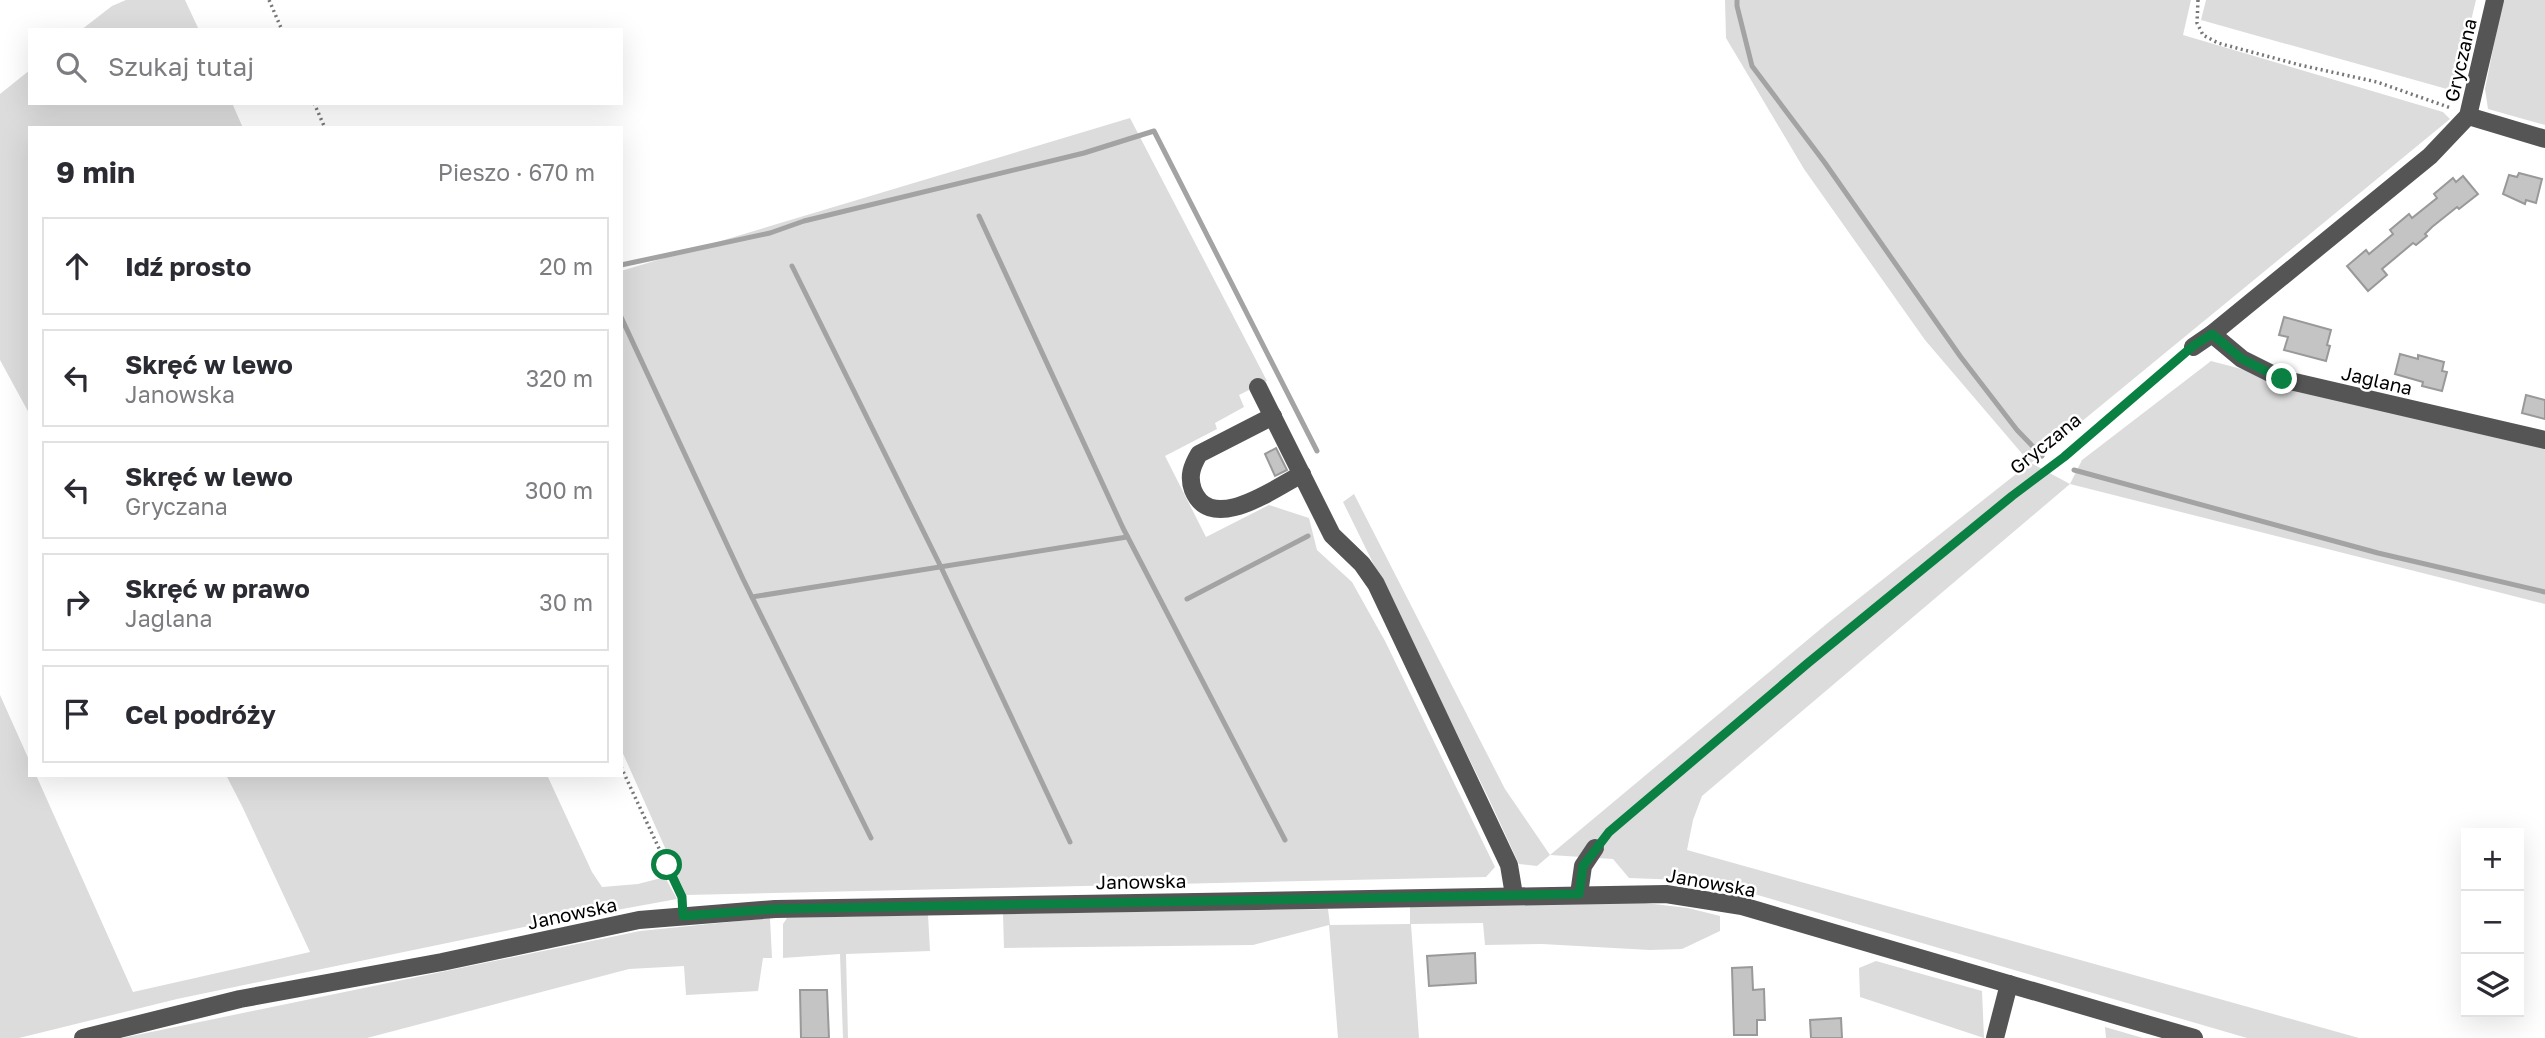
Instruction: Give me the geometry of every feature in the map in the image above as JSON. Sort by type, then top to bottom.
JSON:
[{"type":"street","name":"Gryczana","points":[[2193,346],[2212,334],[2430,156],[2468,116],[2495,0]]},
{"type":"street","points":[[2468,116],[2545,139]]},
{"type":"street","name":"Jaglana","points":[[2212,334],[2242,359],[2282,379],[2545,440]]},
{"type":"street","points":[[1258,387],[1332,535],[1362,564],[1376,584],[1509,865],[1514,895]]},
{"type":"street","points":[[1273,416],[1199,454],[1192,465],[1190,477],[1195,494],[1210,508],[1235,508],[1302,474]]},
{"type":"street","points":[[1579,894],[1583,866],[1595,848]]},
{"type":"street","name":"Janowska","points":[[83,1038],[240,999],[442,962],[639,920],[775,909],[1579,894],[1666,894],[1742,906],[2194,1038]]},
{"type":"street","points":[[1995,1038],[2009,984]]},
{"type":"path","points":[[269,0],[281,28]]},
{"type":"path","points":[[2198,0],[2197,23],[2203,34],[2218,43],[2377,82],[2468,116]]},
{"type":"path","points":[[315,105],[324,126]]},
{"type":"path","name":"Gryczana","points":[[1595,848],[1609,832],[1808,663],[2012,496],[2064,457],[2193,346]]},
{"type":"path","points":[[623,771],[682,897],[683,916]]},
{"type":"shaded area","points":[[126,0],[185,0],[198,28],[84,28],[112,6]]},
{"type":"shaded area","points":[[1725,0],[2191,0],[2183,35],[2443,112],[2450,119],[2031,463],[2070,484],[1702,796],[1693,820],[1687,850],[2359,1038],[2247,1038],[1696,877],[1683,880],[1629,878],[1613,859],[1550,855],[1829,622],[2030,463],[1925,340],[1804,169],[1726,38]]},
{"type":"shaded area","points":[[2206,0],[2476,0],[2454,91],[2201,20]]},
{"type":"shaded area","points":[[2503,0],[2545,0],[2545,125],[2488,109],[2485,89]]},
{"type":"shaded area","points":[[28,72],[28,105],[233,105],[242,126],[28,126],[28,411],[0,360],[0,94]]},
{"type":"shaded area","points":[[1130,118],[1267,381],[1239,395],[1244,407],[1215,423],[1217,429],[1165,456],[1206,537],[1269,505],[1309,518],[1317,550],[1352,582],[1385,641],[1495,867],[1486,877],[686,895],[623,753],[623,270]]},
{"type":"shaded area","points":[[2211,361],[2545,449],[2545,604],[2070,484],[2082,460]]},
{"type":"shaded area","points":[[1354,494],[1505,789],[1550,855],[1537,866],[1519,864],[1343,502]]},
{"type":"shaded area","points":[[0,695],[28,758],[28,777],[37,777],[133,992],[310,952],[227,777],[548,777],[592,872],[602,887],[638,884],[665,877],[677,899],[529,926],[177,999],[19,1038],[0,1038]]},
{"type":"shaded area","points":[[1628,901],[1688,908],[1720,916],[1720,931],[1682,949],[1650,950],[1542,944],[1485,945],[1483,923],[1411,924],[1419,1038],[1338,1038],[1329,925],[1253,945],[1004,948],[1003,914],[1328,909],[1330,925],[1410,924],[1410,906]]},
{"type":"shaded area","points":[[928,915],[930,951],[846,954],[848,1038],[843,1038],[840,954],[783,958],[783,924],[787,918]]},
{"type":"shaded area","points":[[770,918],[772,958],[763,958],[758,991],[686,995],[684,966],[629,969],[367,1038],[122,1038],[640,931]]},
{"type":"shaded area","points":[[1876,961],[1982,991],[1984,1038],[1860,997],[1859,968]]},
{"type":"shaded area","points":[[2105,1027],[2143,1038],[2106,1038]]},
{"type":"building","points":[[2519,173],[2542,179],[2536,203],[2526,200],[2525,204],[2503,194],[2509,175],[2517,177]]},
{"type":"building","points":[[2463,176],[2478,194],[2459,209],[2457,207],[2432,227],[2425,234],[2427,236],[2416,245],[2413,243],[2382,269],[2387,275],[2368,291],[2347,266],[2366,250],[2369,254],[2393,234],[2390,230],[2409,214],[2412,218],[2437,198],[2434,194],[2453,178],[2456,182]]},
{"type":"building","points":[[2284,317],[2331,330],[2326,361],[2284,350],[2288,337],[2279,335]]},
{"type":"building","points":[[2400,354],[2418,359],[2418,355],[2444,362],[2442,371],[2447,372],[2442,391],[2422,386],[2423,382],[2395,374]]},
{"type":"building","points":[[2526,395],[2545,400],[2545,419],[2522,413]]},
{"type":"building","points":[[1276,448],[1287,470],[1275,476],[1265,454]]},
{"type":"building","points":[[1475,953],[1476,983],[1429,986],[1427,956]]},
{"type":"building","points":[[1752,967],[1753,990],[1764,989],[1765,1020],[1757,1020],[1757,1035],[1734,1035],[1732,968]]},
{"type":"building","points":[[800,990],[827,990],[829,1038],[801,1038]]},
{"type":"building","points":[[1841,1018],[1842,1038],[1811,1038],[1810,1020]]},
{"type":"waterway","points":[[1737,0],[1752,66],[1825,163],[1960,356],[2017,430],[2042,456]]},
{"type":"waterway","points":[[623,265],[770,233],[804,221],[1084,153],[1154,131],[1317,451]]},
{"type":"waterway","points":[[979,216],[1123,528],[1285,840]]},
{"type":"waterway","points":[[792,266],[940,565],[1070,842]]},
{"type":"waterway","points":[[623,321],[743,579],[871,838]]},
{"type":"waterway","points":[[2074,470],[2378,553],[2545,592]]},
{"type":"waterway","points":[[1187,599],[1308,536]]},
{"type":"waterway","points":[[752,597],[1127,537]]},
{"type":"route","points":[[667,865],[682,897],[683,916],[775,909],[1579,894],[1583,866],[1609,832],[1808,663],[2012,496],[2064,457],[2193,346],[2212,334],[2242,359],[2282,379]]}]
